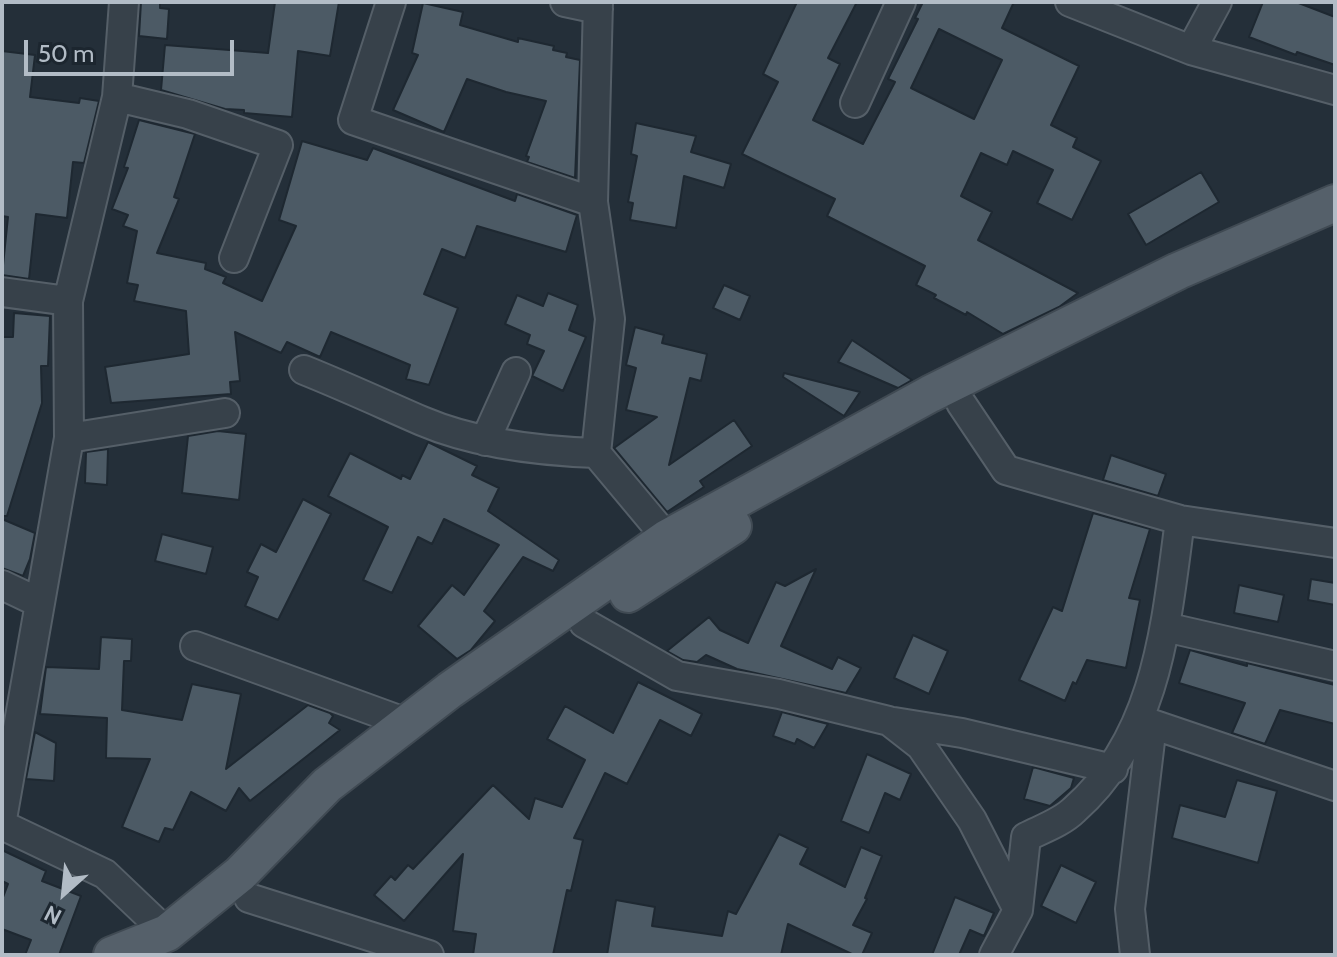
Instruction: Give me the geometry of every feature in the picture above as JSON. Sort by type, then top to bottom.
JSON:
[{"type":"main road","points":[[112,955],[160,946],[240,874],[327,785],[450,690],[667,538],[930,394],[1178,271],[1335,203]]},
{"type":"main road","points":[[160,946],[180,926],[249,898],[333,799],[459,702],[786,492],[1107,325],[1335,222]]},
{"type":"street","points":[[124,2],[117,97],[68,301],[69,438],[2,822],[105,874],[160,946]]},
{"type":"street","points":[[391,2],[353,120],[593,202]]},
{"type":"street","points":[[565,2],[598,6],[593,202],[610,319],[596,453],[667,538]]},
{"type":"street","points":[[855,103],[901,2]]},
{"type":"street","points":[[1070,2],[1191,50],[1335,90]]},
{"type":"street","points":[[1191,50],[1217,2]]},
{"type":"street","points":[[117,97],[188,114],[278,145],[234,258]]},
{"type":"street","points":[[2,292],[68,301]]},
{"type":"street","points":[[304,370],[424,422],[485,441],[596,453]]},
{"type":"street","points":[[485,441],[516,372]]},
{"type":"street","points":[[961,403],[1006,470],[1180,520],[1335,543]]},
{"type":"street","points":[[69,438],[225,413]]},
{"type":"street","points":[[994,955],[1018,910],[1026,837],[1073,812],[1113,769],[1140,720],[1165,627],[1180,520]]},
{"type":"street","points":[[2,585],[40,603]]},
{"type":"street","points":[[584,623],[677,676],[779,694],[889,721],[962,733],[1113,769]]},
{"type":"street","points":[[1165,627],[1335,666]]},
{"type":"street","points":[[195,646],[407,723]]},
{"type":"street","points":[[1140,720],[1335,786]]},
{"type":"street","points":[[1135,955],[1130,909],[1150,741],[1140,720]]},
{"type":"street","points":[[889,721],[921,746],[955,795],[972,820],[1018,910]]},
{"type":"street","points":[[249,898],[429,955]]},
{"type":"building","points":[[141,2],[160,2],[160,8],[169,9],[167,39],[139,36]]},
{"type":"building","points":[[275,2],[339,2],[330,56],[298,51],[292,117],[244,113],[244,110],[225,109],[161,90],[165,45],[268,53]]},
{"type":"building","points":[[797,2],[857,2],[828,58],[840,64],[813,120],[863,144],[895,82],[888,79],[918,19],[915,18],[923,2],[1014,2],[1002,28],[1079,66],[1051,125],[1077,138],[1073,147],[1101,161],[1072,220],[1037,203],[1053,170],[1013,151],[1007,165],[981,153],[961,196],[992,212],[978,240],[1078,293],[1059,307],[1003,334],[967,312],[966,315],[934,298],[936,295],[916,285],[925,266],[827,216],[835,199],[742,154],[778,82],[763,74]],"holes":[[[939,29],[1002,60],[974,119],[911,88]]]},
{"type":"building","points":[[1263,2],[1296,2],[1335,17],[1335,65],[1297,52],[1296,55],[1249,37]]},
{"type":"building","points":[[423,3],[463,12],[460,25],[518,42],[518,38],[554,46],[553,50],[567,53],[566,57],[580,60],[575,178],[527,162],[529,157],[526,156],[546,101],[467,79],[444,132],[393,110],[418,55],[412,53]]},
{"type":"building","points":[[2,51],[35,55],[30,97],[79,103],[80,98],[99,101],[84,163],[73,162],[67,218],[36,214],[29,279],[2,275],[8,217],[2,216]]},
{"type":"building","points":[[139,120],[195,134],[174,197],[179,199],[157,253],[206,263],[205,269],[226,277],[223,283],[262,301],[296,226],[279,220],[302,141],[367,160],[373,148],[515,201],[517,194],[577,215],[566,252],[477,226],[465,258],[442,249],[424,294],[458,308],[429,385],[406,379],[410,365],[331,332],[320,357],[287,342],[281,353],[235,332],[240,381],[230,382],[231,394],[111,403],[105,367],[189,354],[186,311],[134,301],[138,285],[127,283],[137,231],[123,226],[128,215],[112,209],[128,168],[124,167]]},
{"type":"building","points":[[636,123],[696,136],[691,152],[731,164],[724,188],[684,176],[676,228],[630,220],[633,203],[628,202],[637,156],[631,154]]},
{"type":"building","points":[[1201,172],[1219,202],[1146,245],[1128,214]]},
{"type":"building","points":[[724,285],[750,296],[740,320],[713,308]]},
{"type":"building","points":[[548,293],[578,305],[569,330],[586,337],[563,391],[532,376],[544,351],[527,344],[530,335],[505,324],[517,295],[543,306]]},
{"type":"building","points":[[14,313],[50,316],[48,366],[41,366],[42,403],[7,516],[2,516],[2,337],[13,337]]},
{"type":"building","points":[[635,327],[664,335],[662,343],[707,354],[701,381],[690,378],[669,465],[734,420],[752,446],[700,481],[704,487],[667,512],[614,448],[657,417],[626,410],[636,368],[626,365]]},
{"type":"building","points":[[852,340],[912,380],[898,388],[838,362]]},
{"type":"building","points":[[784,373],[860,392],[844,416],[783,377]]},
{"type":"building","points":[[218,431],[246,434],[239,500],[182,493],[188,436]]},
{"type":"building","points":[[428,442],[477,466],[472,475],[499,488],[488,511],[559,560],[553,571],[523,557],[484,611],[495,621],[471,650],[457,659],[418,626],[452,585],[464,595],[499,545],[444,519],[432,544],[418,537],[392,593],[363,580],[388,527],[328,496],[350,453],[401,479],[402,475],[410,479]]},
{"type":"building","points":[[108,449],[107,485],[85,483],[86,452]]},
{"type":"building","points":[[1111,455],[1166,474],[1158,496],[1103,480]]},
{"type":"building","points":[[303,499],[331,514],[278,620],[245,606],[258,577],[247,572],[261,544],[276,552]]},
{"type":"building","points":[[1093,513],[1150,529],[1129,598],[1140,600],[1126,668],[1087,660],[1065,701],[1019,680],[1053,607],[1062,611]]},
{"type":"building","points":[[2,519],[35,533],[23,576],[2,568]]},
{"type":"building","points":[[162,534],[213,547],[206,574],[155,561]]},
{"type":"building","points":[[816,569],[781,646],[832,669],[838,657],[861,668],[846,693],[737,669],[706,655],[697,662],[683,660],[667,651],[709,617],[720,630],[748,643],[776,582],[785,586]]},
{"type":"building","points":[[1311,579],[1335,583],[1335,605],[1308,600]]},
{"type":"building","points":[[1239,585],[1284,595],[1278,622],[1234,613]]},
{"type":"building","points":[[913,635],[948,651],[929,694],[894,678]]},
{"type":"building","points":[[101,637],[132,639],[131,661],[124,661],[122,710],[182,720],[192,684],[241,694],[226,769],[308,705],[330,713],[333,716],[329,723],[340,730],[250,801],[239,788],[226,811],[191,792],[173,830],[165,828],[159,842],[122,827],[150,759],[106,758],[107,718],[40,714],[46,667],[99,669]]},
{"type":"building","points":[[1190,650],[1335,685],[1335,724],[1280,710],[1265,744],[1232,733],[1245,703],[1179,683]]},
{"type":"building","points":[[638,682],[702,714],[691,736],[660,720],[627,784],[605,773],[574,838],[583,840],[571,891],[567,890],[553,955],[473,955],[476,934],[453,931],[463,854],[404,921],[374,895],[391,876],[395,880],[408,865],[413,869],[493,785],[529,819],[535,798],[562,807],[585,760],[547,739],[565,706],[613,733]]},
{"type":"building","points":[[782,712],[828,724],[814,748],[797,739],[795,744],[773,736]]},
{"type":"building","points":[[35,732],[56,743],[54,781],[26,779]]},
{"type":"building","points":[[867,754],[911,774],[900,800],[885,793],[869,833],[841,821]]},
{"type":"building","points":[[1033,767],[1074,778],[1071,788],[1050,806],[1024,799]]},
{"type":"building","points":[[1237,780],[1277,791],[1258,863],[1172,838],[1180,805],[1225,817]]},
{"type":"building","points":[[779,834],[808,848],[800,864],[845,887],[861,847],[882,856],[867,899],[853,925],[872,933],[862,955],[854,955],[788,924],[781,955],[607,955],[616,900],[655,907],[652,926],[722,936],[728,911],[736,914]]},
{"type":"building","points":[[2,850],[46,871],[42,881],[81,896],[59,955],[25,955],[31,940],[2,929],[2,900],[8,884],[2,881]]},
{"type":"building","points":[[1061,865],[1096,882],[1076,923],[1041,906]]},
{"type":"building","points":[[955,897],[994,913],[984,936],[970,930],[959,955],[932,955]]}]
